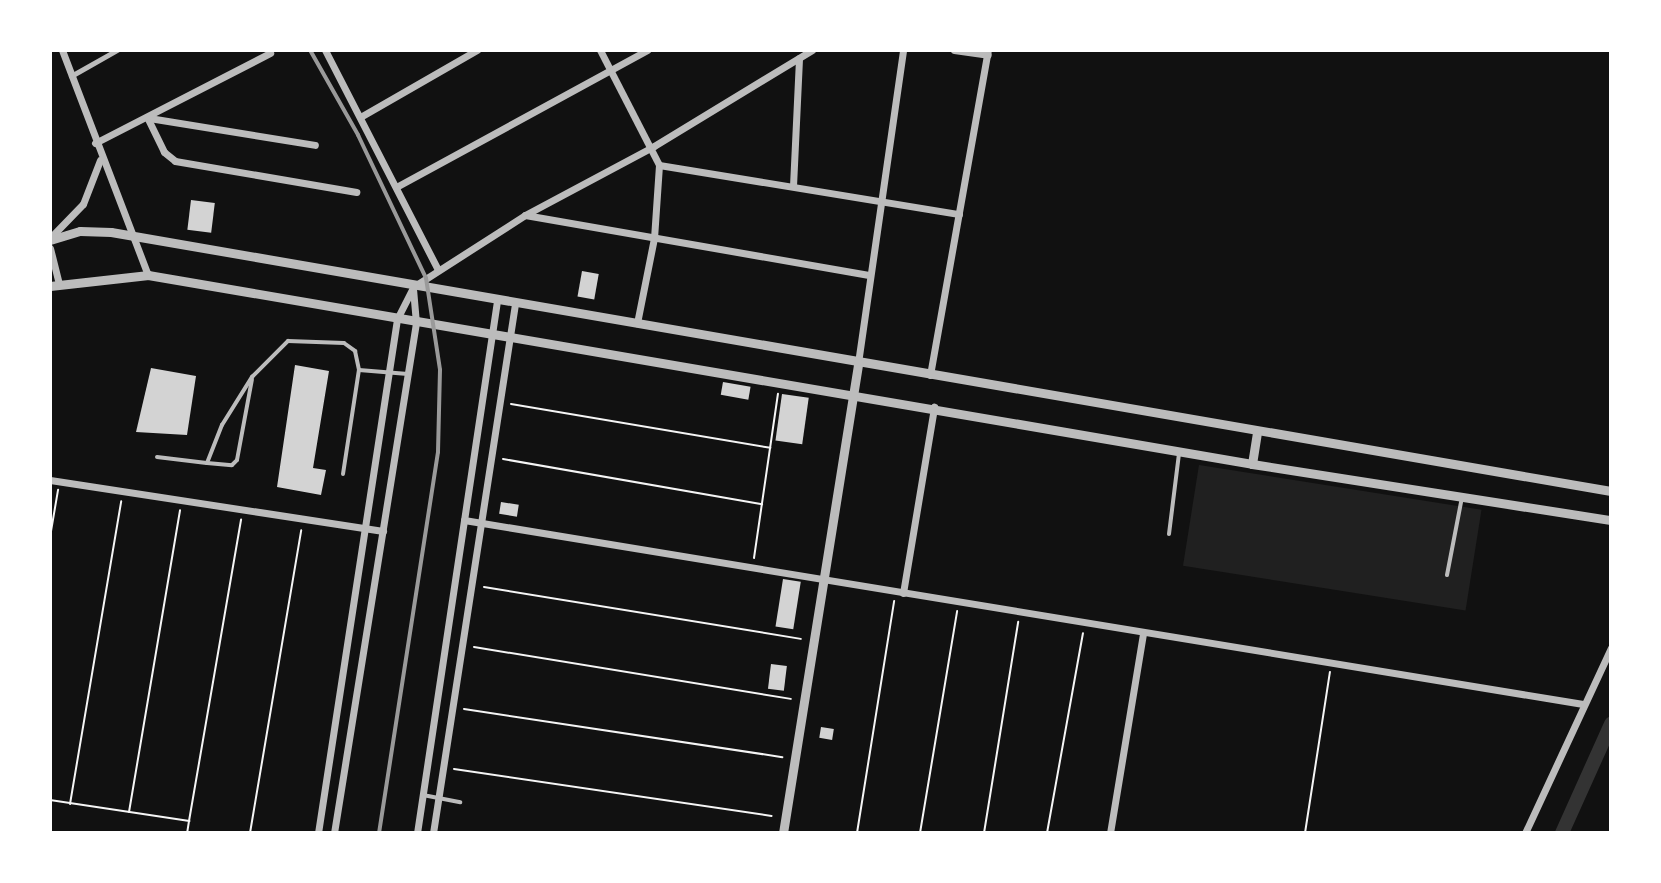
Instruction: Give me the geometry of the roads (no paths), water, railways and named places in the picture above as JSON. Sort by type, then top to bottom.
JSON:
[{"type":"street","points":[[62,50],[100,160],[148,275]]},
{"type":"street","points":[[71,76],[117,50]]},
{"type":"street","points":[[325,50],[398,186],[437,268]]},
{"type":"street","points":[[362,116],[477,50]]},
{"type":"street","points":[[600,50],[654,146],[659,165],[654,238],[637,323]]},
{"type":"street","points":[[398,186],[647,50]]},
{"type":"street","points":[[318,833],[397,319],[413,287],[437,268],[525,215],[654,146],[812,50]]},
{"type":"street","points":[[783,833],[854,393],[903,50]]},
{"type":"street","points":[[930,375],[988,52],[954,50]]},
{"type":"street","points":[[95,143],[270,53]]},
{"type":"street","points":[[793,186],[799,58]]},
{"type":"street","points":[[147,117],[315,145]]},
{"type":"street","points":[[147,117],[164,152],[175,161],[356,192]]},
{"type":"street","points":[[50,239],[83,204],[100,160]]},
{"type":"street","points":[[659,165],[959,214]]},
{"type":"street","points":[[525,215],[869,275]]},
{"type":"street","points":[[50,239],[95,229],[413,287],[1611,491]]},
{"type":"street","points":[[50,248],[54,284],[148,275],[416,323],[854,393],[1179,452],[1611,520]]},
{"type":"street","points":[[334,833],[416,323],[413,287]]},
{"type":"street","points":[[417,833],[497,301]]},
{"type":"street","points":[[433,833],[515,304]]},
{"type":"street","points":[[900,592],[934,407]]},
{"type":"street","points":[[1252,464],[1257,431]]},
{"type":"street","points":[[55,481],[242,512],[383,531]]},
{"type":"street","points":[[464,520],[1330,666],[1583,704]]},
{"type":"street","points":[[1110,833],[1143,634]]},
{"type":"street","points":[[1525,833],[1611,648]]},
{"type":"street","points":[[337,708],[354,710]]},
{"type":"lane","points":[[207,463],[222,425],[252,377],[288,341],[344,343],[355,351],[359,370],[343,474]]},
{"type":"lane","points":[[359,370],[408,374]]},
{"type":"lane","points":[[157,457],[232,465],[237,460],[252,377]]},
{"type":"lane","points":[[1169,534],[1179,452]]},
{"type":"lane","points":[[1447,575],[1462,497]]},
{"type":"lane","points":[[423,795],[460,802]]},
{"type":"waterway","points":[[1562,833],[1611,724]]},
{"type":"railway","points":[[310,50],[358,135],[426,278],[440,370],[438,452],[379,833]]}]
